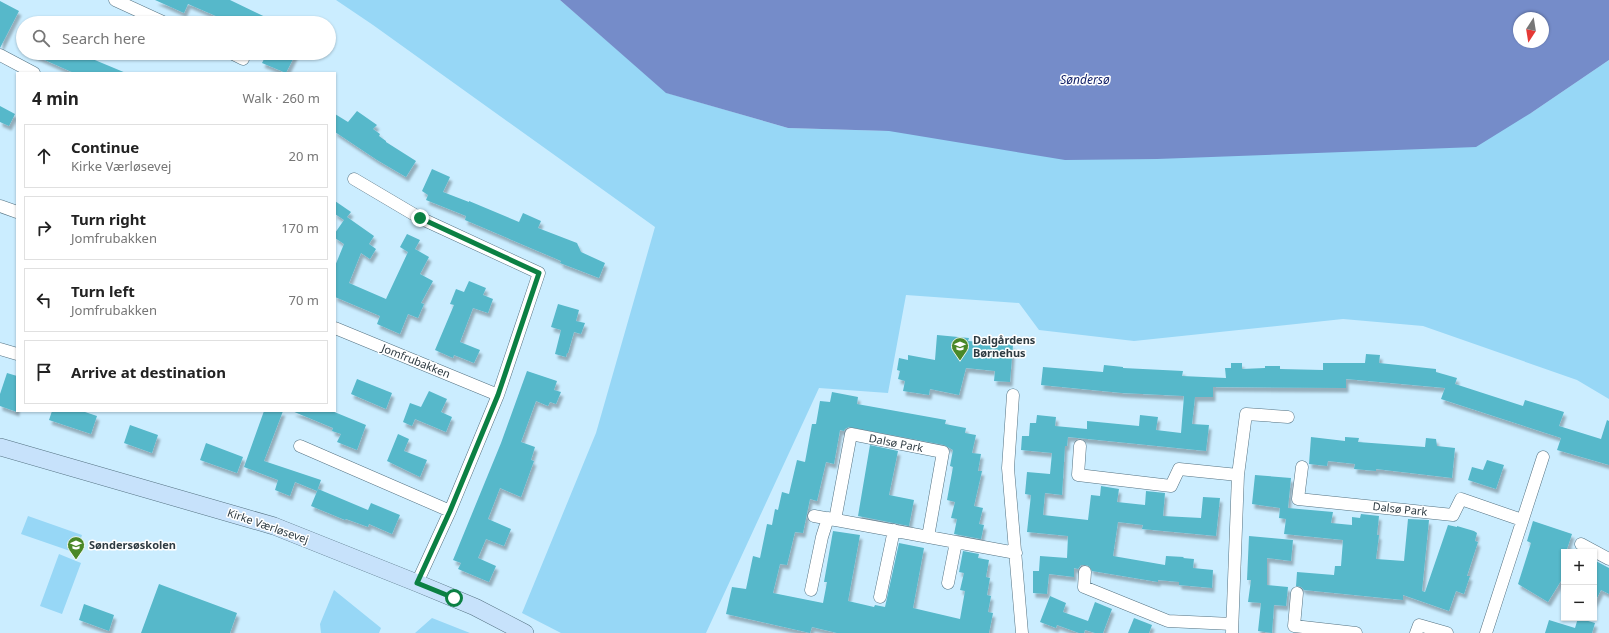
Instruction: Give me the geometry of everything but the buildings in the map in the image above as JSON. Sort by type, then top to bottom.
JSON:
[{"type":"street","points":[[115,0],[150,16]]},
{"type":"street","points":[[0,55],[32,72]]},
{"type":"street","points":[[354,180],[420,218],[539,273],[498,395],[450,511],[417,583]]},
{"type":"street","points":[[0,206],[16,212]]},
{"type":"street","name":"Jomfrubakken","points":[[336,328],[498,395]]},
{"type":"street","points":[[0,349],[16,354]]},
{"type":"street","points":[[1013,395],[1008,468],[1022,633]]},
{"type":"street","points":[[1085,572],[1084,587],[1168,621],[1232,629],[1238,475],[1246,414],[1288,417]]},
{"type":"street","name":"Dalsø Park","points":[[811,590],[822,537],[831,519],[851,434],[943,452],[928,537]]},
{"type":"street","points":[[300,446],[450,511]]},
{"type":"street","points":[[1080,446],[1078,475],[1171,486],[1179,469],[1238,475]]},
{"type":"street","name":"Kirke Værløsevej","points":[[0,447],[274,526],[475,607],[525,633]]},
{"type":"street","points":[[1486,633],[1542,457]]},
{"type":"street","name":"Dalsø Park","points":[[1302,467],[1298,499],[1453,515],[1461,499],[1522,520]]},
{"type":"street","points":[[814,516],[1016,553]]},
{"type":"street","points":[[880,598],[894,530]]},
{"type":"street","points":[[948,583],[956,542]]},
{"type":"street","points":[[1581,544],[1609,559]]},
{"type":"street","points":[[1297,593],[1294,626],[1356,633]]},
{"type":"street","points":[[1416,633],[1418,625],[1447,633]]},
{"type":"shaded area","points":[[336,0],[560,0],[667,93],[788,128],[889,131],[1531,113],[1609,60],[1609,399],[1577,380],[1423,326],[1343,319],[1134,341],[1039,330],[1019,303],[906,295],[888,393],[819,388],[706,633],[561,633],[522,613],[596,433],[655,227]]},
{"type":"shaded area","points":[[28,516],[82,535],[76,553],[21,534]]},
{"type":"shaded area","points":[[59,554],[81,563],[62,614],[40,606]]},
{"type":"shaded area","points":[[334,590],[381,628],[379,633],[321,633],[320,624]]},
{"type":"shaded area","points":[[432,618],[470,633],[415,633]]},
{"type":"water","name":"Søndersø","points":[[560,0],[1609,0],[1609,60],[1531,113],[1476,147],[1157,159],[1065,160],[889,131],[788,128],[666,93]]},
{"type":"place","name":"Dalgårdens Børnehus","points":[[960,361]]},
{"type":"place","name":"Søndersøskolen","points":[[76,560]]},
{"type":"route","points":[[420,218],[539,273],[498,395],[450,511],[417,583],[454,598]]}]
